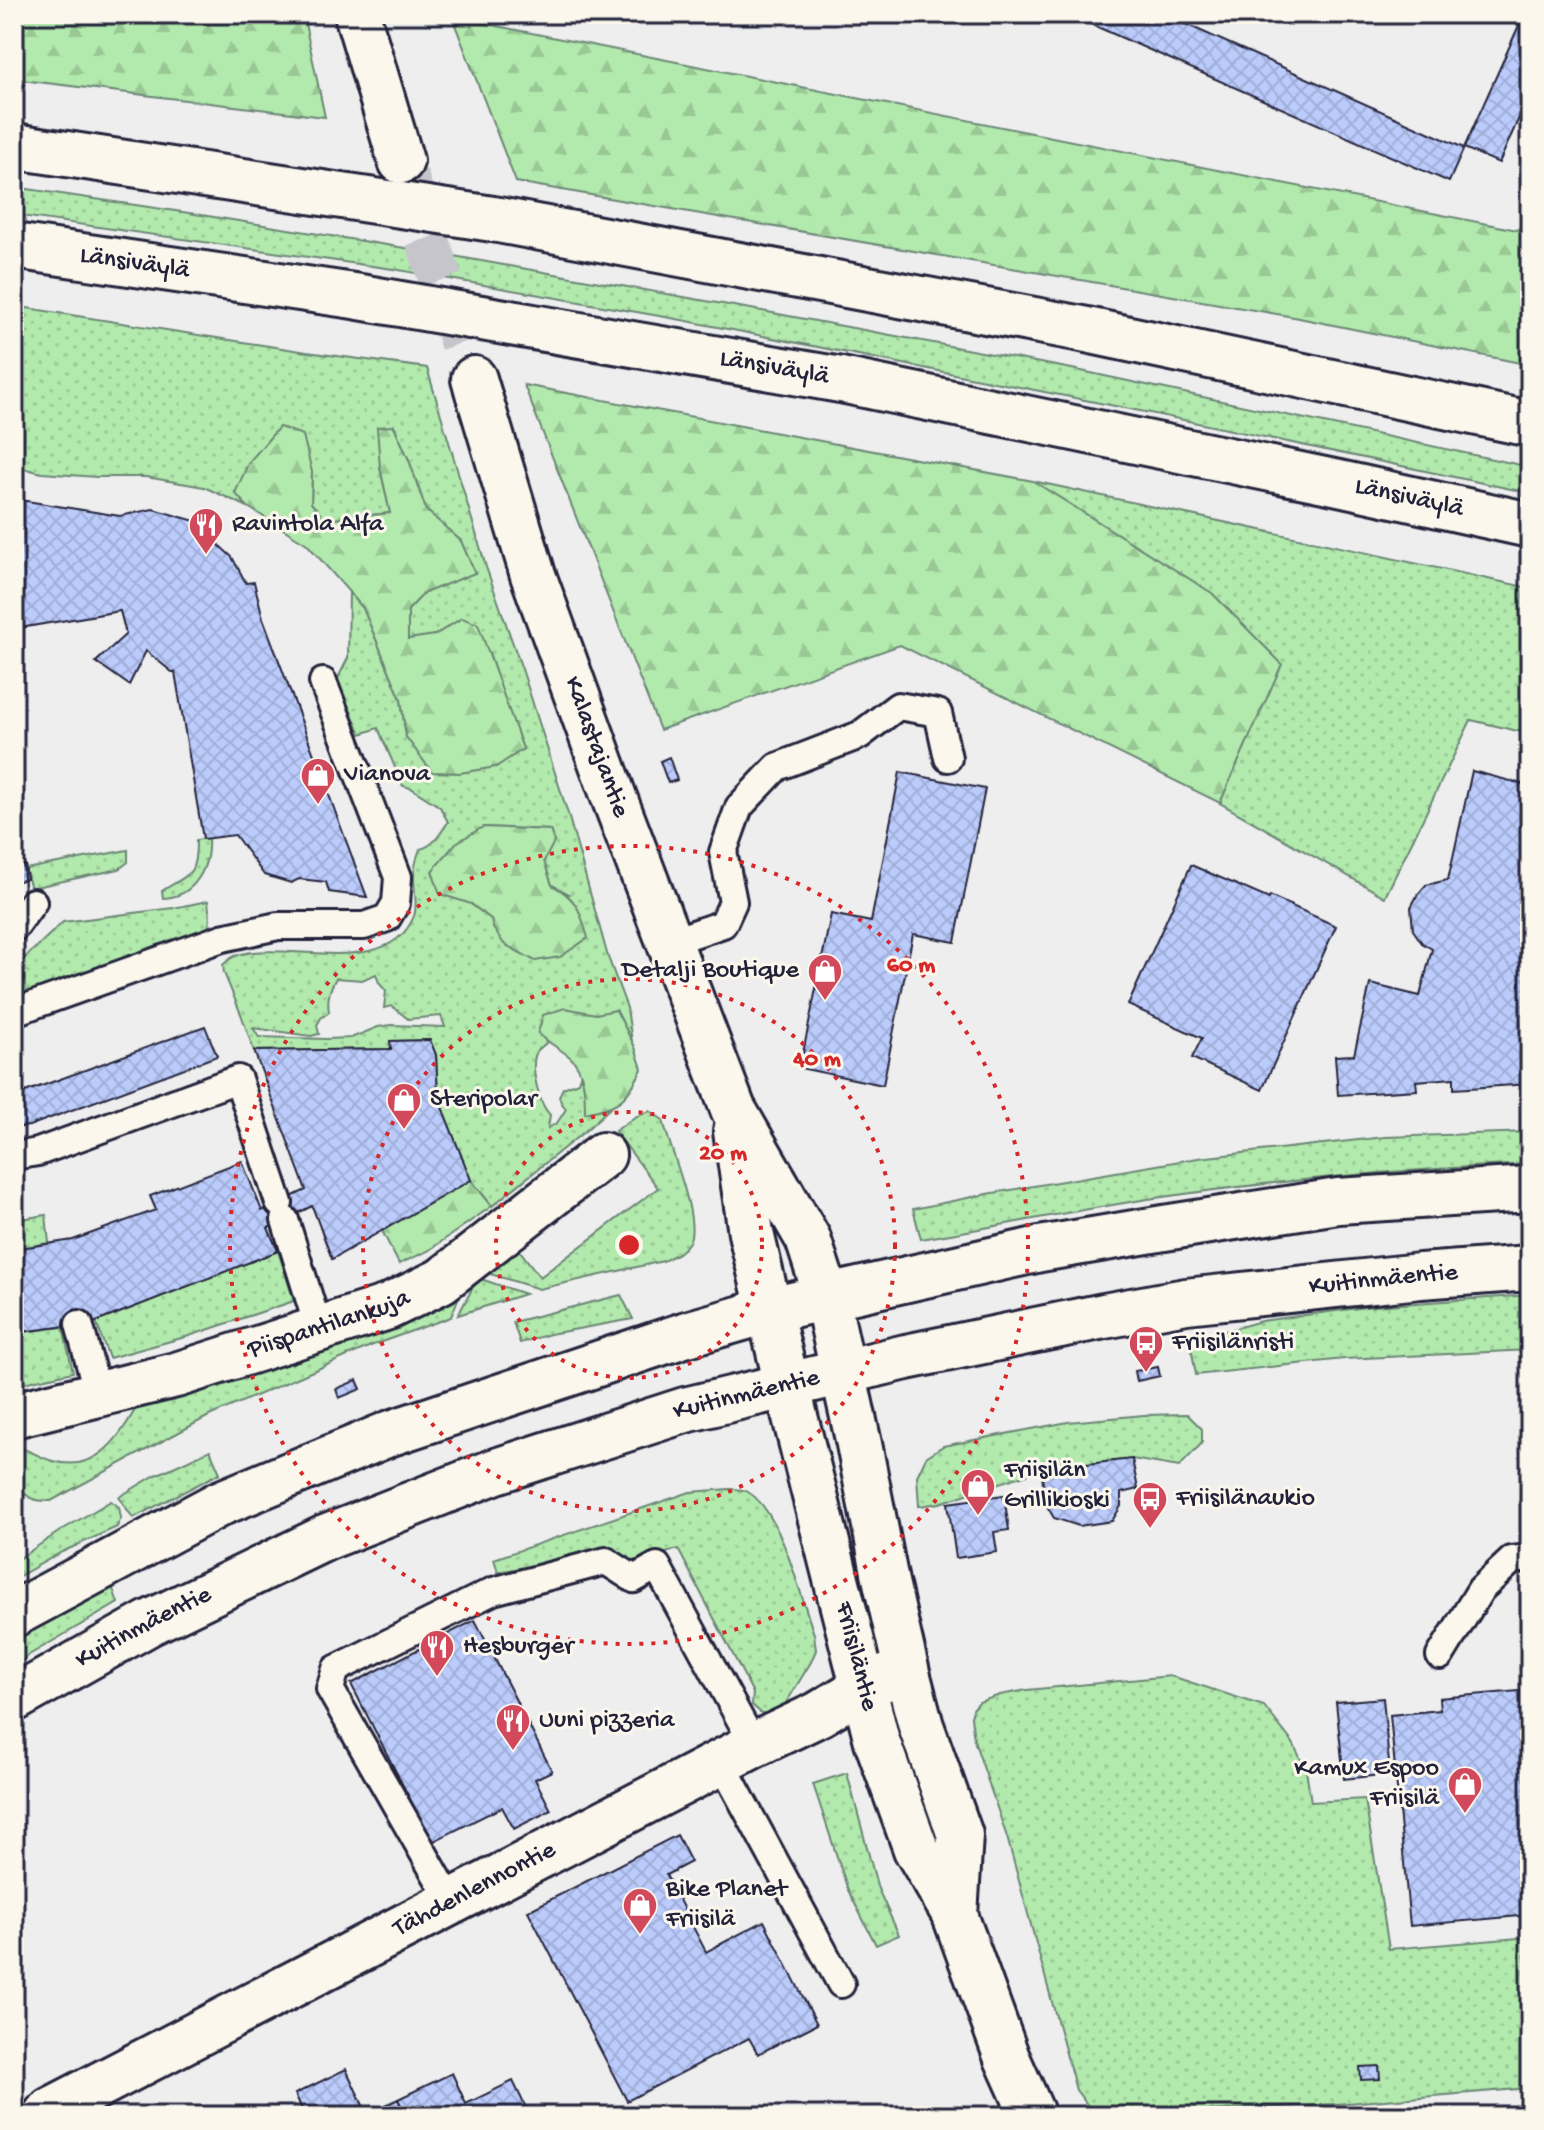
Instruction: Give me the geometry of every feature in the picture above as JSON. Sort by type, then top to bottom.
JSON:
[{"type":"main road","points":[[357,14],[401,161]]},
{"type":"main road","points":[[14,146],[508,221],[1082,329],[1530,424]]},
{"type":"main road","name":"Länsiväylä","points":[[14,246],[354,296],[841,380],[1530,525]]},
{"type":"main road","name":"Kalastajantie","points":[[474,379],[533,575],[615,800],[733,1109],[808,1239],[827,1298],[843,1372]]},
{"type":"main road","name":"Kalastajantie","points":[[733,1109],[751,1233],[787,1385]]},
{"type":"main road","name":"Piispantilankuja","points":[[14,1415],[176,1375],[388,1307],[441,1281],[603,1155]]},
{"type":"main road","points":[[14,1614],[221,1503],[391,1433],[687,1334],[770,1310],[1040,1249],[1323,1203],[1530,1189]]},
{"type":"main road","name":"Kuitinmäentie","points":[[14,1699],[149,1623],[325,1538],[496,1471],[685,1410],[843,1372],[1186,1301],[1420,1276],[1530,1268]]},
{"type":"main road","name":"Friisiläntie","points":[[843,1372],[906,1669],[921,1726],[960,1835],[955,1915]]},
{"type":"main road","name":"Friisiläntie","points":[[787,1385],[877,1741],[916,1849],[955,1915],[1007,2058],[1033,2116]]},
{"type":"main road","name":"Tähdenlennontie","points":[[45,2116],[51,2110],[738,1753],[819,1714],[862,1688],[906,1669]]},
{"type":"lane","points":[[14,1012],[222,938],[278,926],[364,926],[387,918],[396,903],[398,877],[323,682]]},
{"type":"lane","points":[[670,942],[723,924],[733,902],[723,852],[739,807],[777,767],[860,735],[898,706],[938,713],[948,758]]},
{"type":"lane","points":[[14,928],[33,902]]},
{"type":"lane","points":[[14,1156],[38,1152],[238,1079],[319,1330]]},
{"type":"lane","points":[[79,1324],[98,1394]]},
{"type":"lane","points":[[1440,1656],[1481,1589],[1512,1560],[1530,1558]]},
{"type":"lane","points":[[452,1903],[330,1689],[336,1669],[493,1591],[606,1561],[634,1579],[657,1566],[841,1984]]},
{"type":"green space","points":[[14,14],[303,14],[325,117],[14,79]]},
{"type":"green space","points":[[452,17],[1517,230],[1530,218],[1530,365],[1294,317],[516,182]]},
{"type":"green space","points":[[14,187],[448,255],[1072,369],[1530,467],[1530,493],[1150,413],[682,320],[393,269],[14,215]]},
{"type":"green space","points":[[14,306],[427,368],[486,567],[568,814],[608,957],[627,1008],[632,1042],[616,1010],[538,1033],[547,1042],[537,1051],[534,1066],[539,1094],[550,1115],[548,1128],[557,1123],[566,1109],[559,1096],[563,1088],[578,1082],[580,1076],[585,1089],[585,1112],[610,1108],[492,1206],[471,1180],[438,1097],[436,1055],[430,1040],[391,1041],[391,1049],[254,1051],[224,973],[223,965],[238,955],[259,952],[360,953],[383,947],[401,935],[414,916],[414,872],[420,849],[433,842],[448,822],[440,807],[403,786],[378,728],[361,734],[337,680],[348,658],[349,592],[363,608],[401,699],[406,737],[523,749],[489,652],[462,618],[435,635],[408,640],[408,610],[424,593],[474,573],[461,541],[426,510],[394,426],[380,467],[390,513],[325,520],[311,503],[312,472],[235,492],[248,507],[204,487],[146,477],[42,473],[14,466]],"holes":[[[484,827],[550,830],[554,842],[543,861],[552,885],[569,894],[491,919],[471,904]],[[376,974],[386,991],[384,1008],[392,1006],[408,1019],[441,1016],[445,1027],[391,1025],[351,1038],[327,1039],[259,1037],[253,1028],[311,1036],[319,1034],[317,1025],[329,1012],[329,995],[336,978],[362,980]]]},
{"type":"green space","points":[[524,385],[1033,481],[1212,593],[1282,664],[1220,803],[900,645],[660,730]]},
{"type":"green space","points":[[394,426],[426,510],[461,541],[475,573],[424,593],[408,610],[408,639],[435,635],[462,618],[478,624],[523,749],[496,767],[460,773],[432,772],[406,737],[401,699],[363,608],[307,544],[248,507],[235,493],[249,462],[279,427],[303,435],[312,472],[311,503],[325,520],[390,513],[380,467],[377,427]]},
{"type":"green space","points":[[1033,481],[1530,588],[1530,734],[1471,720],[1385,897],[1220,803],[1281,664]]},
{"type":"green space","points":[[483,827],[550,830],[554,842],[544,861],[552,885],[567,895],[577,907],[588,938],[560,957],[535,961],[504,944],[491,919],[471,904],[440,894],[432,871],[456,843]]},
{"type":"green space","points":[[208,838],[203,869],[192,886],[184,892],[163,898],[162,891],[185,877],[193,868],[196,840]]},
{"type":"green space","points":[[128,850],[128,862],[119,869],[31,888],[25,869]]},
{"type":"green space","points":[[208,901],[208,929],[14,998],[14,968],[63,922]]},
{"type":"green space","points":[[565,1008],[596,1014],[616,1010],[635,1047],[642,1069],[626,1095],[606,1108],[585,1113],[583,1083],[575,1062],[538,1033],[543,1015]]},
{"type":"green space","points":[[650,1111],[663,1120],[688,1201],[692,1232],[684,1248],[663,1261],[539,1289],[484,1272],[517,1247],[540,1277],[658,1188],[615,1131]]},
{"type":"green space","points":[[1530,1132],[1530,1164],[1389,1172],[1248,1186],[1126,1203],[921,1239],[913,1209],[1198,1158],[1385,1137]]},
{"type":"green space","points":[[471,1180],[492,1206],[428,1251],[399,1264],[382,1231]]},
{"type":"green space","points":[[46,1215],[49,1243],[14,1249],[14,1220]]},
{"type":"green space","points":[[278,1251],[294,1301],[189,1336],[109,1358],[96,1322]]},
{"type":"green space","points":[[478,1278],[525,1294],[458,1315]]},
{"type":"green space","points":[[463,1286],[451,1317],[373,1345],[209,1416],[51,1501],[30,1498],[14,1482],[14,1449],[17,1447],[53,1461],[69,1464],[83,1462],[106,1449],[139,1403]]},
{"type":"green space","points":[[621,1295],[633,1319],[550,1334],[520,1343],[513,1322]]},
{"type":"green space","points":[[1530,1295],[1530,1350],[1344,1359],[1196,1375],[1190,1341],[1261,1321],[1373,1306]]},
{"type":"green space","points":[[63,1327],[73,1372],[14,1385],[14,1333]]},
{"type":"green space","points":[[1187,1414],[1202,1429],[1202,1443],[1179,1467],[1132,1459],[1042,1469],[940,1503],[919,1506],[917,1476],[926,1457],[943,1446],[1068,1422]]},
{"type":"green space","points":[[210,1450],[220,1473],[133,1518],[119,1497],[154,1476]]},
{"type":"green space","points":[[729,1489],[748,1492],[760,1502],[770,1517],[788,1557],[814,1634],[816,1650],[811,1662],[786,1703],[774,1713],[761,1713],[752,1705],[753,1693],[678,1549],[633,1564],[607,1552],[498,1572],[494,1559],[690,1492]]},
{"type":"green space","points":[[111,1501],[119,1507],[121,1518],[117,1527],[62,1552],[14,1579],[14,1562]]},
{"type":"green space","points":[[112,1586],[118,1603],[14,1667],[14,1635]]},
{"type":"green space","points":[[1171,1676],[1264,1706],[1293,1743],[1306,1770],[1311,1802],[1365,1799],[1389,1949],[1530,1937],[1530,2088],[1336,2104],[1133,2115],[1093,2112],[1076,2090],[1007,1837],[974,1740],[971,1717],[979,1702],[1000,1695]]},
{"type":"green space","points":[[847,1773],[878,1889],[899,1935],[876,1945],[848,1890],[813,1784]]},
{"type":"building","points":[[1068,14],[1163,14],[1464,148],[1449,182]]},
{"type":"building","points":[[1524,14],[1530,14],[1530,93],[1499,163],[1464,148]]},
{"type":"building","points":[[14,499],[120,516],[153,509],[206,524],[210,537],[232,557],[246,583],[254,582],[263,618],[367,897],[329,892],[326,882],[299,879],[291,883],[264,875],[235,835],[203,839],[175,672],[146,651],[129,685],[96,662],[126,634],[120,611],[14,629]]},
{"type":"building","points":[[669,757],[677,780],[668,783],[660,761]]},
{"type":"building","points":[[1472,771],[1530,786],[1530,1084],[1454,1089],[1454,1078],[1416,1081],[1417,1090],[1338,1095],[1335,1056],[1354,1055],[1370,984],[1420,996],[1432,949],[1422,943],[1413,930],[1411,907],[1426,885],[1448,880]]},
{"type":"building","points":[[900,772],[985,789],[955,942],[913,934],[883,1085],[800,1068],[831,914],[871,922]]},
{"type":"building","points":[[25,865],[27,879],[14,882],[14,867]]},
{"type":"building","points":[[1191,865],[1336,926],[1262,1090],[1192,1058],[1202,1038],[1128,1005]]},
{"type":"building","points":[[205,1026],[217,1056],[29,1126],[14,1128],[14,1096]]},
{"type":"building","points":[[430,1040],[436,1055],[438,1097],[471,1180],[332,1259],[312,1206],[268,1228],[278,1251],[96,1322],[14,1333],[14,1249],[73,1240],[156,1210],[150,1196],[242,1161],[262,1211],[306,1190],[254,1051],[391,1049],[390,1041]]},
{"type":"building","points":[[1158,1367],[1160,1376],[1137,1381],[1135,1371]]},
{"type":"building","points":[[357,1380],[361,1389],[339,1398],[336,1389]]},
{"type":"building","points":[[1132,1459],[1138,1489],[1121,1493],[1121,1506],[1112,1521],[1079,1526],[1054,1518],[1044,1501],[1042,1469]]},
{"type":"building","name":"Friisilän Grillikioski","points":[[1004,1495],[1009,1530],[994,1532],[997,1552],[956,1558],[948,1503]]},
{"type":"building","points":[[475,1620],[552,1771],[535,1779],[551,1810],[514,1829],[502,1807],[432,1842],[351,1684]]},
{"type":"building","name":"Kamux Espoo Friisilä","points":[[1530,1690],[1530,1915],[1410,1926],[1390,1715],[1440,1710],[1439,1698]]},
{"type":"building","points":[[1383,1698],[1390,1774],[1344,1779],[1336,1702]]},
{"type":"building","points":[[677,1835],[691,1862],[666,1875],[706,1952],[764,1921],[817,2024],[758,2054],[749,2038],[627,2101],[528,1911]]},
{"type":"building","points":[[1379,2066],[1380,2079],[1361,2080],[1360,2067]]},
{"type":"building","points":[[346,2069],[367,2114],[398,2099],[406,2116],[305,2116],[295,2094]]},
{"type":"building","points":[[452,2073],[466,2104],[513,2081],[530,2116],[406,2116],[398,2099]]},
{"type":"tunnel","points":[[406,176],[474,379]]},
{"type":"place","name":"Ravintola Alfa","points":[[206,556]]},
{"type":"place","name":"Vianova","points":[[318,806]]},
{"type":"place","name":"Detalji Boutique","points":[[825,1002]]},
{"type":"place","name":"Steripolar","points":[[404,1131]]},
{"type":"place","name":"Friisilänristi","points":[[1146,1374]]},
{"type":"place","name":"Friisilän Grillikioski","points":[[978,1517]]},
{"type":"place","name":"Friisilänaukio","points":[[1150,1530]]},
{"type":"place","name":"Hesburger","points":[[437,1678]]},
{"type":"place","name":"Uuni pizzeria","points":[[513,1752]]},
{"type":"place","name":"Kamux Espoo Friisilä","points":[[1465,1815]]},
{"type":"place","name":"Bike Planet Friisilä","points":[[640,1936]]}]
